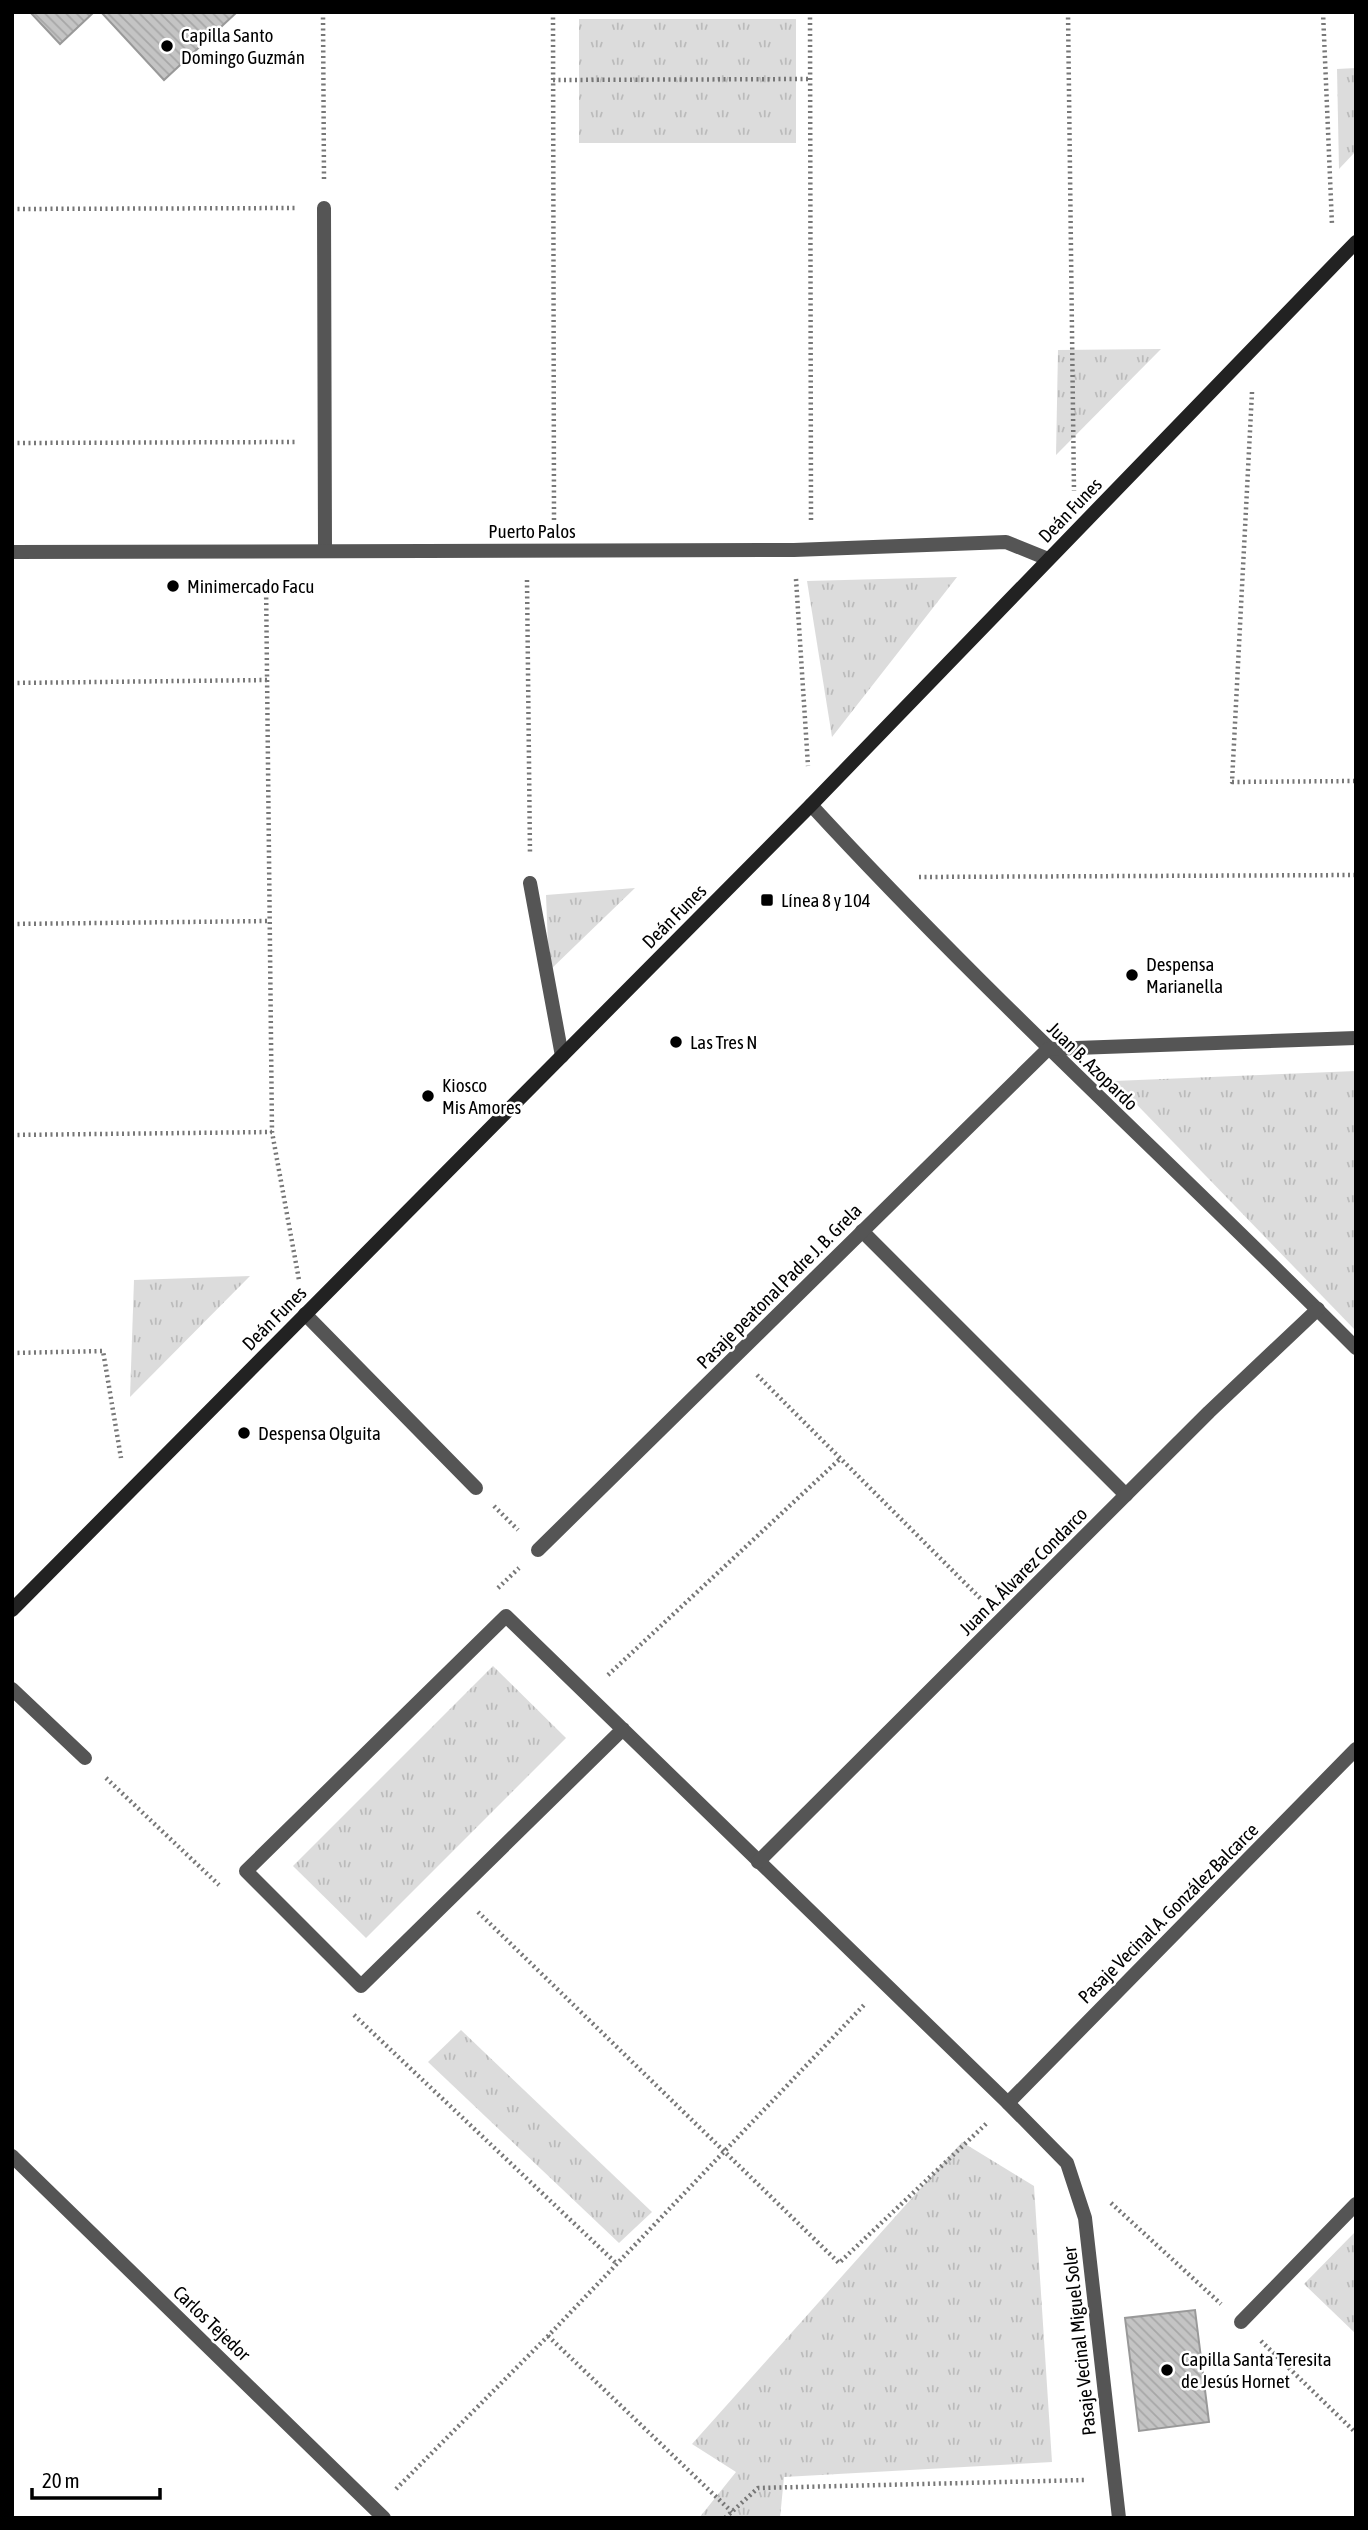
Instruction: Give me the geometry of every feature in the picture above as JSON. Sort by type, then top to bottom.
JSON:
[{"type":"street","points":[[324,208],[325,551]]},
{"type":"street","name":"Deán Funes","points":[[12,1610],[811,805],[1356,242]]},
{"type":"street","name":"Puerto Palos","points":[[12,552],[811,550],[1006,542],[1048,559]]},
{"type":"street","name":"Juan B. Azopardo","points":[[811,805],[877,877],[1048,1049],[1356,1348]]},
{"type":"street","points":[[530,883],[562,1056]]},
{"type":"street","points":[[1048,1049],[1356,1038]]},
{"type":"street","name":"Pasaje peatonal Padre J. B. Grela","points":[[538,1550],[1048,1049]]},
{"type":"street","points":[[862,1231],[1126,1495]]},
{"type":"street","name":"Juan A. Álvarez Condarco","points":[[758,1862],[1126,1495],[1318,1310]]},
{"type":"street","points":[[305,1314],[476,1488]]},
{"type":"street","points":[[622,1729],[361,1986],[246,1871],[506,1616],[1008,2103]]},
{"type":"street","points":[[12,1689],[85,1758]]},
{"type":"street","name":"Pasaje Vecinal A. González Balcarce","points":[[1008,2103],[1356,1749]]},
{"type":"street","name":"Pasaje Vecinal Miguel Soler","points":[[1008,2103],[1067,2163],[1085,2218],[1119,2518]]},
{"type":"street","name":"Carlos Tejedor","points":[[12,2156],[380,2513]]},
{"type":"street","points":[[1241,2322],[1356,2204]]},
{"type":"path","points":[[12,209],[324,208],[323,12]]},
{"type":"path","points":[[553,12],[554,550]]},
{"type":"path","points":[[810,12],[811,550]]},
{"type":"path","points":[[1068,12],[1074,533]]},
{"type":"path","points":[[1323,12],[1334,264]]},
{"type":"path","points":[[553,79],[810,79]]},
{"type":"path","points":[[1254,346],[1232,782],[1356,781]]},
{"type":"path","points":[[12,443],[325,442]]},
{"type":"path","points":[[794,550],[811,805]]},
{"type":"path","points":[[526,551],[530,883]]},
{"type":"path","points":[[266,552],[271,1132],[305,1314]]},
{"type":"path","points":[[12,683],[267,680]]},
{"type":"path","points":[[877,877],[1356,875]]},
{"type":"path","points":[[12,924],[270,921]]},
{"type":"path","points":[[12,1135],[271,1132]]},
{"type":"path","points":[[12,1353],[103,1351],[127,1494]]},
{"type":"path","points":[[737,1354],[1002,1619]]},
{"type":"path","points":[[586,1694],[841,1458]]},
{"type":"path","points":[[457,1891],[839,2263],[1008,2103]]},
{"type":"path","points":[[380,2513],[884,1984]]},
{"type":"path","points":[[1108,2200],[1241,2322],[1356,2433]]},
{"type":"path","points":[[548,2336],[732,2512]]},
{"type":"path","points":[[725,2518],[758,2488],[1115,2480]]},
{"type":"green space","points":[[579,19],[796,19],[796,143],[579,143]]},
{"type":"green space","points":[[1356,68],[1356,151],[1339,169],[1337,69]]},
{"type":"green space","points":[[1161,349],[1056,455],[1058,350]]},
{"type":"green space","points":[[957,577],[832,737],[807,581]]},
{"type":"green space","points":[[635,888],[549,971],[546,895]]},
{"type":"green space","points":[[1356,1071],[1356,1331],[1114,1081]]},
{"type":"green space","points":[[250,1276],[130,1397],[134,1280]]},
{"type":"green space","points":[[493,1666],[566,1738],[366,1938],[293,1866]]},
{"type":"green space","points":[[461,2030],[652,2212],[619,2243],[428,2062]]},
{"type":"green space","points":[[962,2142],[1034,2186],[1052,2462],[784,2477],[780,2518],[699,2518],[736,2472],[692,2444]]},
{"type":"green space","points":[[1356,2231],[1356,2334],[1304,2284]]},
{"type":"building","points":[[30,12],[94,12],[60,44]]},
{"type":"building","name":"Capilla Santo Domingo Guzmán","points":[[101,12],[237,12],[164,80]]},
{"type":"building","name":"Capilla Santa Teresita de Jesús Hornet","points":[[1195,2310],[1209,2422],[1139,2431],[1125,2318]]},
{"type":"place","name":"Capilla Santo Domingo Guzmán","points":[[167,46]]},
{"type":"place","name":"Minimercado Facu","points":[[173,586]]},
{"type":"place","name":"Línea 8 y 104","points":[[767,900]]},
{"type":"place","name":"Despensa Marianella","points":[[1132,975]]},
{"type":"place","name":"Las Tres N","points":[[676,1042]]},
{"type":"place","name":"Kiosco Mis Amores","points":[[428,1096]]},
{"type":"place","name":"Despensa Olguita","points":[[244,1433]]},
{"type":"place","name":"Capilla Santa Teresita de Jesús Hornet","points":[[1167,2370]]}]
